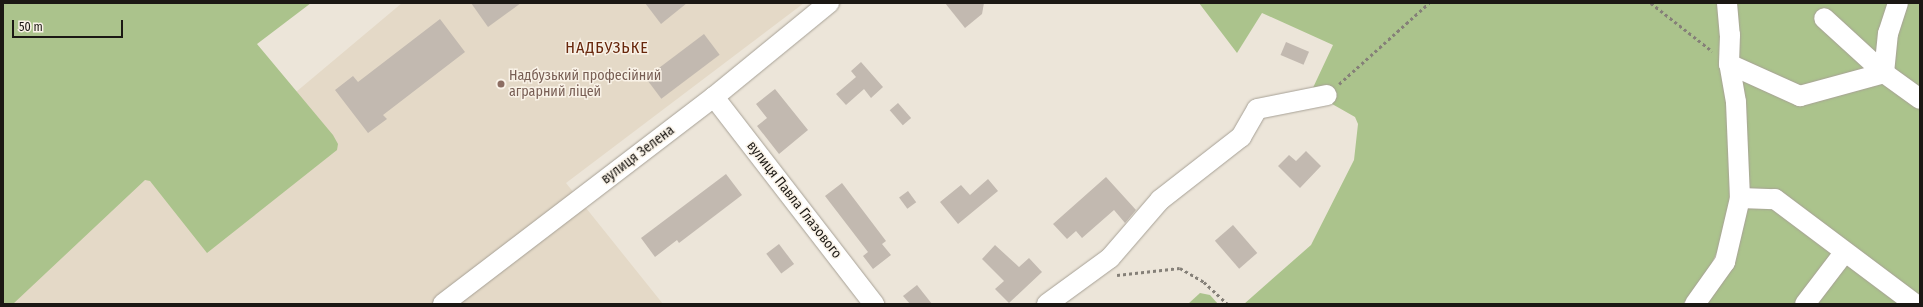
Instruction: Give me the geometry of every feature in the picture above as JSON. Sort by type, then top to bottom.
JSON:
[{"type":"street","points":[[1695,304],[1725,262],[1740,198],[1736,102],[1729,64],[1730,36],[1727,3]]},
{"type":"street","points":[[1884,73],[1888,33],[1898,3]]},
{"type":"street","name":"вулиця Зелена","points":[[443,304],[714,96],[825,4]]},
{"type":"street","points":[[1824,18],[1884,73],[1920,99]]},
{"type":"street","points":[[1729,64],[1800,96],[1884,73]]},
{"type":"street","points":[[1047,304],[1110,258],[1160,200],[1241,137],[1257,109],[1327,95]]},
{"type":"street","name":"вулиця Павла Глазового","points":[[714,96],[874,304]]},
{"type":"street","points":[[1740,198],[1775,199],[1844,253],[1915,304]]},
{"type":"street","points":[[1805,304],[1844,253]]},
{"type":"path","points":[[1327,95],[1429,3]]},
{"type":"path","points":[[1651,3],[1729,64]]},
{"type":"path","points":[[1111,275],[1180,268],[1204,282],[1228,304]]},
{"type":"shaded area","name":"Надбузький професійний аграрний ліцей","points":[[402,3],[804,3],[566,183],[663,304],[11,304],[158,165],[183,187]]},
{"type":"green space","points":[[3,3],[311,3],[257,44],[333,135],[338,144],[337,150],[207,253],[150,181],[145,180],[13,304],[3,304]]},
{"type":"green space","points":[[1199,3],[1920,3],[1920,304],[1688,304],[1735,235],[1731,170],[1729,205],[1720,246],[1711,265],[1683,304],[1244,304],[1311,245],[1354,160],[1358,124],[1355,117],[1311,92],[1333,45],[1262,13],[1237,53]]},
{"type":"green space","points":[[1200,293],[1210,295],[1218,304],[1188,304]]},
{"type":"building","points":[[471,3],[521,3],[488,27]]},
{"type":"building","points":[[645,3],[687,3],[661,24]]},
{"type":"building","points":[[945,3],[984,3],[982,14],[965,28]]},
{"type":"building","points":[[440,19],[465,52],[383,115],[387,119],[368,133],[335,90],[353,76],[358,82]]},
{"type":"building","points":[[704,34],[720,55],[661,99],[646,78]]},
{"type":"building","points":[[1286,42],[1309,52],[1304,65],[1281,55]]},
{"type":"building","points":[[861,62],[883,87],[871,98],[864,89],[846,105],[836,94],[856,77],[851,71]]},
{"type":"building","points":[[775,89],[808,130],[779,154],[757,126],[767,118],[756,104]]},
{"type":"building","points":[[898,103],[911,118],[903,125],[890,110]]},
{"type":"building","points":[[1306,151],[1321,166],[1300,188],[1278,166],[1289,155],[1296,161]]},
{"type":"building","points":[[726,174],[742,195],[679,243],[677,240],[655,257],[641,238]]},
{"type":"building","points":[[1106,177],[1136,210],[1125,223],[1114,210],[1082,238],[1076,231],[1067,239],[1053,224]]},
{"type":"building","points":[[988,179],[998,191],[958,224],[940,202],[961,185],[970,195]]},
{"type":"building","points":[[842,183],[886,241],[882,244],[891,255],[873,269],[863,256],[868,252],[825,196]]},
{"type":"building","points":[[908,191],[916,202],[907,209],[899,197]]},
{"type":"building","points":[[1233,225],[1257,253],[1239,269],[1215,241]]},
{"type":"building","points":[[779,244],[794,264],[781,274],[766,254]]},
{"type":"building","points":[[995,245],[1019,267],[1029,258],[1042,272],[1009,303],[995,289],[1004,281],[982,259]]},
{"type":"building","points":[[917,285],[932,304],[910,304],[903,296]]},
{"type":"place","name":"Надбузький професійний аграрний ліцей","points":[[501,84]]},
{"type":"district","name":"НАДБУЗЬКЕ","points":[[607,48]]}]
